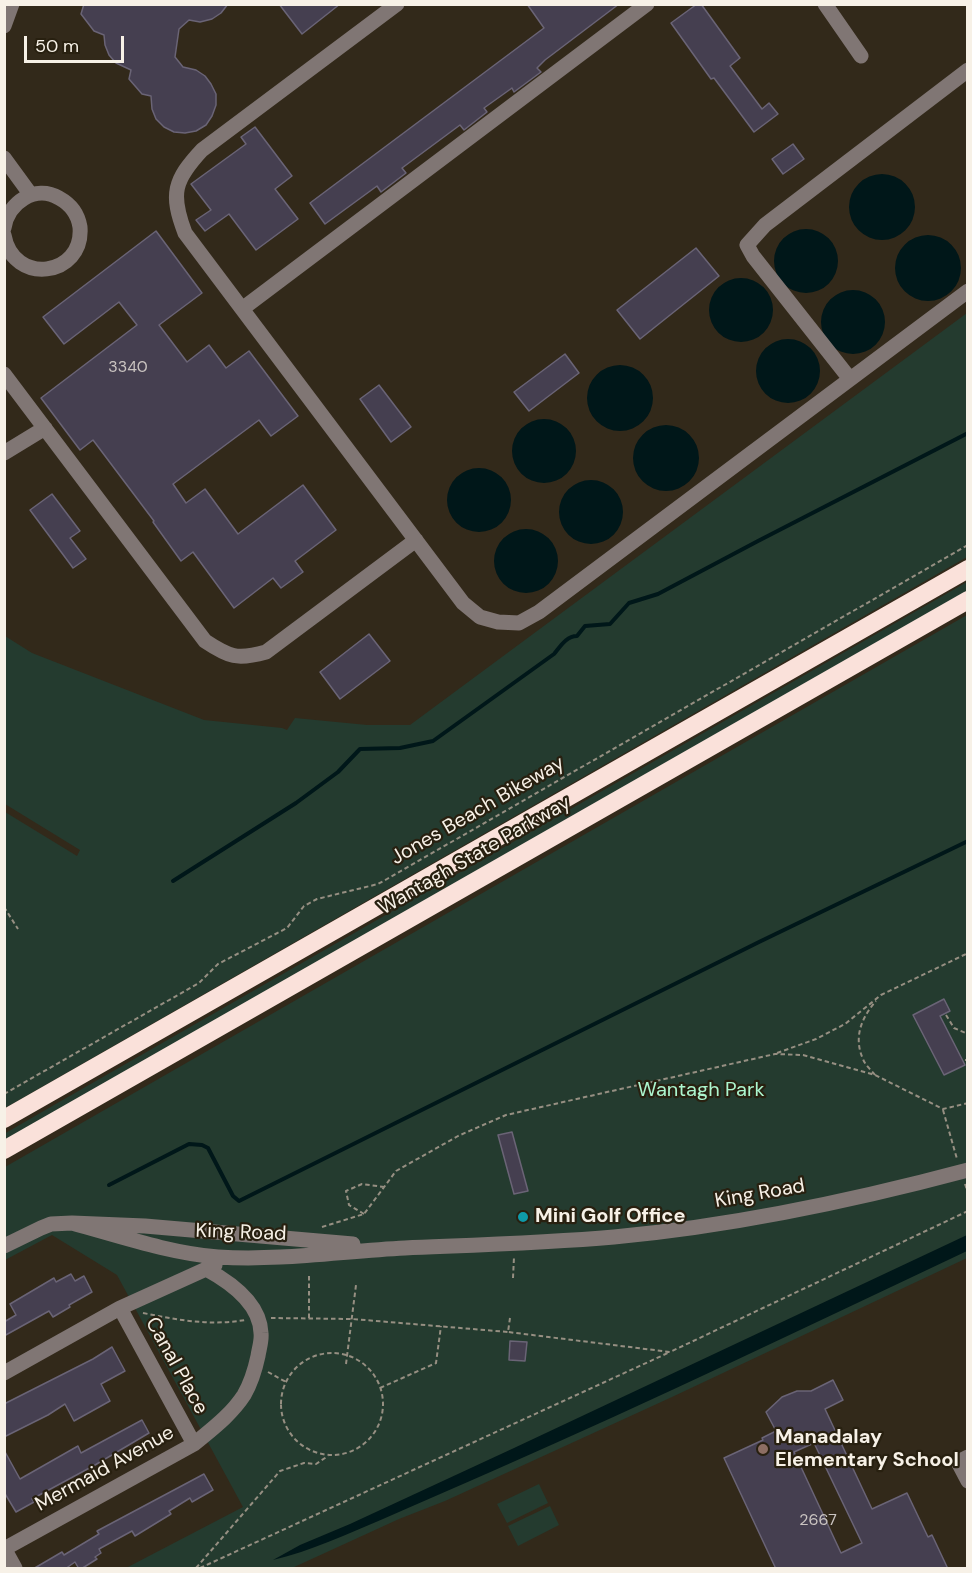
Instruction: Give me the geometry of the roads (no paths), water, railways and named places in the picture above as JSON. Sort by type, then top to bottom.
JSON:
[{"type":"highway","name":"Wantagh State Parkway","points":[[4,1119],[968,569]]},
{"type":"highway","name":"Wantagh State Parkway","points":[[4,1150],[968,600]]},
{"type":"street","points":[[4,26],[12,4]]},
{"type":"street","points":[[397,4],[202,150],[185,168],[176,190],[177,211],[185,233],[463,603],[480,617],[498,622],[519,623],[539,612],[968,291]]},
{"type":"street","points":[[242,309],[647,4]]},
{"type":"street","points":[[825,4],[861,56]]},
{"type":"street","points":[[850,379],[753,256],[747,245],[765,225],[968,70]]},
{"type":"street","points":[[4,158],[31,195]]},
{"type":"street","points":[[4,228],[8,204],[31,195],[44,193],[66,202],[74,211],[80,230],[76,249],[69,259],[46,270],[33,269],[21,264],[12,255],[4,235]]},
{"type":"street","points":[[4,374],[205,641],[223,653],[245,658],[266,652],[416,540]]},
{"type":"street","points":[[4,453],[45,428]]},
{"type":"street","name":"King Road","points":[[72,1222],[194,1254],[236,1257],[298,1256],[514,1244],[615,1237],[801,1210],[964,1171]]},
{"type":"street","name":"King Road","points":[[4,1246],[41,1227],[72,1222],[412,1248]]},
{"type":"street","points":[[4,1373],[120,1308],[236,1257]]},
{"type":"street","name":"Mermaid Avenue","points":[[5,1548],[194,1444],[244,1395],[256,1366],[262,1334],[258,1318],[243,1296],[231,1284],[206,1269]]},
{"type":"street","name":"Canal Place","points":[[120,1308],[194,1444]]},
{"type":"street","points":[[968,1457],[958,1462],[968,1482]]},
{"type":"street","points":[[5,1548],[15,1569]]},
{"type":"waterway","points":[[173,881],[296,803],[338,772],[360,749],[400,748],[433,741],[554,654],[564,642],[577,636],[585,626],[610,624],[629,603],[658,594],[968,433]]},
{"type":"waterway","points":[[109,1185],[189,1144],[202,1145],[208,1148],[233,1196],[239,1201],[759,942],[968,841]]},
{"type":"place","name":"Mini Golf Office","points":[[523,1217]]},
{"type":"place","name":"Manadalay Elementary School","points":[[763,1449]]},
{"type":"park label","name":"Wantagh Park","points":[[701,1091]]}]
